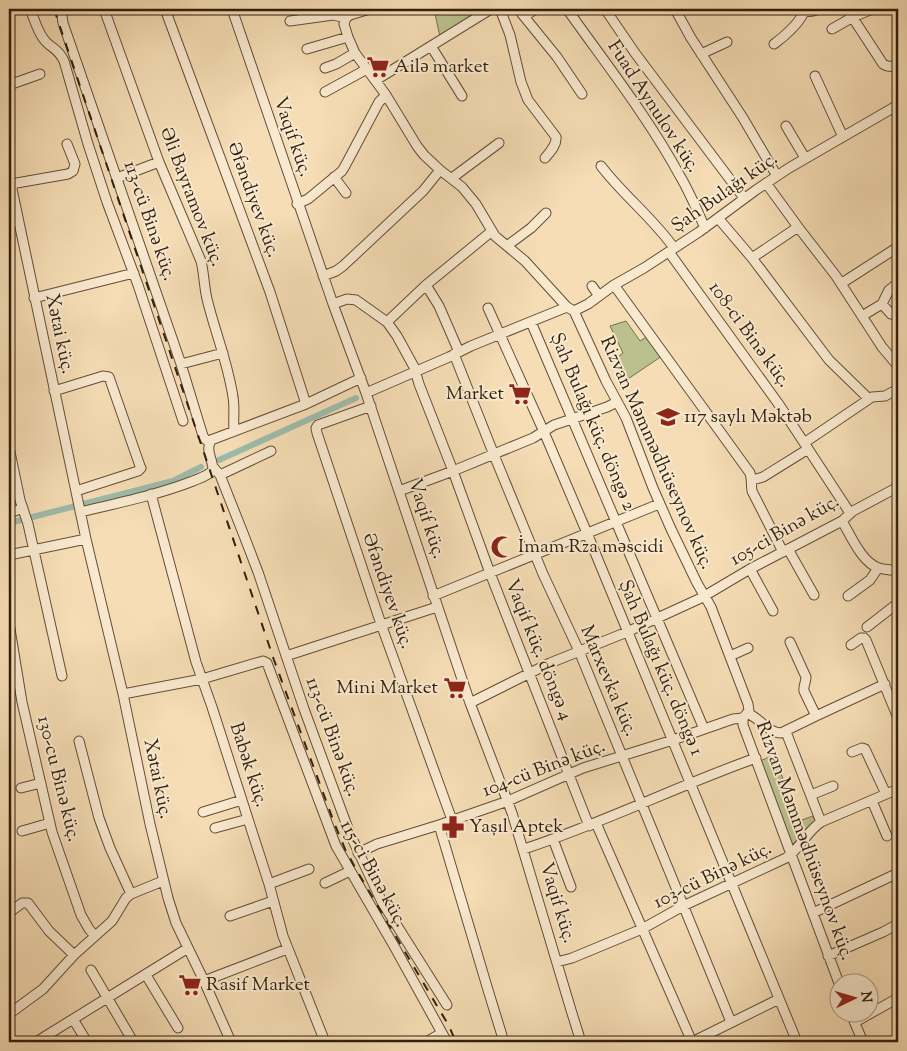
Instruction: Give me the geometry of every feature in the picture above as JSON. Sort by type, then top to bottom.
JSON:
[{"type":"street","points":[[30,9],[43,40],[57,50],[64,61],[107,202],[134,273],[184,420]]},
{"type":"street","name":"113-cü Binə küç.","points":[[61,9],[64,23],[181,364],[203,436],[210,443],[209,449],[217,471],[246,540],[335,797],[358,853],[382,902],[447,1006]]},
{"type":"street","name":"Əli Bayramov küç.","points":[[104,9],[159,162],[201,261],[207,297],[234,399],[234,431]]},
{"type":"street","name":"Əfəndiyev küç.","points":[[165,9],[270,292],[306,404]]},
{"type":"street","name":"Vaqif küç.","points":[[232,9],[332,304],[371,406],[433,596],[470,702],[508,801],[581,1042]]},
{"type":"street","points":[[290,21],[333,14],[346,18],[370,9]]},
{"type":"street","points":[[376,80],[491,9]]},
{"type":"street","points":[[500,9],[510,35],[521,82],[528,100],[556,137],[555,144],[546,158]]},
{"type":"street","points":[[536,9],[521,12],[582,94]]},
{"type":"street","name":"Fuad Aynulov küç.","points":[[567,9],[654,132],[680,176],[706,228]]},
{"type":"street","points":[[605,9],[635,53],[744,198]]},
{"type":"street","points":[[675,9],[777,176]]},
{"type":"street","points":[[774,44],[787,34],[801,18],[803,10],[813,11],[819,9]]},
{"type":"street","points":[[847,9],[883,64],[898,67]]},
{"type":"street","points":[[832,29],[870,10]]},
{"type":"street","name":"Rizvan Məmmədhüseynov küç.","points":[[346,18],[344,24],[355,53],[386,94],[420,152],[462,187],[476,204],[495,236],[525,261],[571,309],[616,402],[623,411],[660,504],[697,583],[711,607],[748,704],[749,710],[743,725],[835,974]]},
{"type":"street","points":[[307,50],[348,37]]},
{"type":"street","points":[[702,54],[728,42]]},
{"type":"street","points":[[431,46],[462,96]]},
{"type":"street","points":[[325,68],[355,53]]},
{"type":"street","points":[[325,92],[368,69]]},
{"type":"street","points":[[9,85],[40,74]]},
{"type":"street","points":[[815,76],[843,137]]},
{"type":"street","points":[[297,204],[308,199],[345,166],[379,102],[386,94]]},
{"type":"street","name":"Şah Bulağı küç.","points":[[366,393],[500,334],[588,304],[614,285],[706,228],[744,198],[805,158],[898,106]]},
{"type":"street","points":[[786,126],[805,158]]},
{"type":"street","points":[[452,178],[499,143]]},
{"type":"street","points":[[10,179],[68,174],[73,171],[75,164],[67,144]]},
{"type":"street","points":[[75,164],[92,156]]},
{"type":"street","points":[[117,178],[159,162]]},
{"type":"street","name":"108-ci Binə küç.","points":[[601,166],[660,230],[780,406],[850,513]]},
{"type":"street","points":[[323,276],[343,266],[423,191],[440,170]]},
{"type":"street","points":[[334,177],[346,193]]},
{"type":"street","name":"Xətai küç.","points":[[10,179],[80,512],[123,694],[163,881],[171,909],[231,1042]]},
{"type":"street","points":[[766,183],[798,228],[842,283],[882,347],[898,366]]},
{"type":"street","points":[[508,245],[531,228],[546,213]]},
{"type":"street","points":[[718,218],[752,258],[823,353],[869,399]]},
{"type":"street","points":[[752,258],[798,228]]},
{"type":"street","points":[[332,304],[347,299],[356,300],[387,322],[426,285],[492,231]]},
{"type":"street","points":[[842,283],[898,247]]},
{"type":"street","points":[[34,298],[134,273]]},
{"type":"street","points":[[862,316],[882,304],[889,290],[898,283]]},
{"type":"street","name":"Marxevka küç.","points":[[426,285],[439,306],[494,455],[622,756],[640,804],[731,1022]]},
{"type":"street","points":[[614,285],[750,473],[752,491],[785,550],[814,595]]},
{"type":"street","points":[[592,286],[599,296]]},
{"type":"street","points":[[882,304],[891,314],[898,315]]},
{"type":"street","name":"Şah Bulağı küç. döngə 1","points":[[488,308],[587,533],[797,1042]]},
{"type":"street","name":"Vaqif küç. döngə 4","points":[[387,322],[412,362],[490,573],[569,774],[642,929],[692,1042]]},
{"type":"street","name":"Şah Bulağı küç. döngə 2","points":[[531,322],[704,729]]},
{"type":"street","points":[[181,364],[223,353]]},
{"type":"street","points":[[54,391],[103,376],[110,377],[141,468],[138,472],[77,496]]},
{"type":"street","points":[[210,443],[234,431],[306,404],[361,378]]},
{"type":"street","points":[[752,480],[763,477],[872,397],[885,396],[898,389]]},
{"type":"street","points":[[400,491],[494,455],[533,438],[554,425],[607,408],[616,402]]},
{"type":"street","name":"Əfəndiyev küç.","points":[[371,406],[318,425],[316,428],[380,624],[452,820]]},
{"type":"street","points":[[9,447],[62,676]]},
{"type":"street","points":[[80,512],[168,490],[270,451]]},
{"type":"street","name":"105-ci Binə küç.","points":[[470,702],[578,651],[627,632],[705,596],[750,569],[842,521],[850,513],[898,487]]},
{"type":"street","name":"Babək küç.","points":[[151,494],[202,679],[269,884],[287,949],[325,1042]]},
{"type":"street","points":[[433,596],[660,504]]},
{"type":"street","points":[[9,513],[24,511]]},
{"type":"street","points":[[842,521],[865,560],[878,568],[898,572]]},
{"type":"street","points":[[9,554],[86,539]]},
{"type":"street","points":[[848,596],[870,580],[878,568]]},
{"type":"street","points":[[750,569],[773,611]]},
{"type":"street","points":[[867,627],[898,603]]},
{"type":"street","points":[[286,656],[437,606]]},
{"type":"street","name":"130-cu Binə küç.","points":[[9,623],[22,702],[50,823],[81,915],[95,936]]},
{"type":"street","points":[[851,645],[861,638],[866,640],[897,712]]},
{"type":"street","points":[[790,642],[806,677],[803,689],[816,716]]},
{"type":"street","points":[[730,656],[748,648]]},
{"type":"street","name":"115-ci Binə küç.","points":[[202,679],[263,661],[267,663],[336,846],[447,1042]]},
{"type":"street","points":[[123,694],[202,679]]},
{"type":"street","points":[[745,716],[756,717],[772,731],[778,733],[786,732],[884,684]]},
{"type":"street","name":"104-cü Binə küç.","points":[[358,853],[377,844],[508,801],[569,774],[745,716]]},
{"type":"street","points":[[786,732],[821,822]]},
{"type":"street","points":[[79,741],[99,818],[110,848],[131,894]]},
{"type":"street","points":[[852,752],[862,748],[865,749],[886,794]]},
{"type":"street","points":[[524,849],[593,824],[690,783],[756,758]]},
{"type":"street","points":[[21,788],[41,783]]},
{"type":"street","points":[[811,795],[833,786]]},
{"type":"street","name":"103-cü Binə küç.","points":[[557,962],[572,958],[642,929],[683,906],[778,862],[792,854],[812,829],[821,822],[898,789]]},
{"type":"street","points":[[203,812],[242,800]]},
{"type":"street","points":[[872,800],[887,836]]},
{"type":"street","points":[[215,828],[248,818]]},
{"type":"street","points":[[22,831],[50,823]]},
{"type":"street","points":[[439,825],[504,1042]]},
{"type":"street","points":[[553,839],[570,887]]},
{"type":"street","points":[[269,884],[310,869]]},
{"type":"street","points":[[324,883],[350,871]]},
{"type":"street","points":[[813,913],[898,873]]},
{"type":"street","points":[[9,1014],[43,988],[112,921],[126,898],[131,894],[163,881]]},
{"type":"street","points":[[230,916],[273,901]]},
{"type":"street","points":[[9,911],[22,903],[28,903],[50,931],[74,956]]},
{"type":"street","points":[[828,956],[898,924]]},
{"type":"street","points":[[42,1041],[188,948]]},
{"type":"street","points":[[204,981],[287,949]]},
{"type":"street","points":[[91,970],[132,1042]]},
{"type":"street","points":[[146,975],[178,1028]]},
{"type":"street","points":[[692,1042],[779,999]]},
{"type":"street","points":[[880,1007],[898,1000]]},
{"type":"street","points":[[73,1020],[87,1042]]},
{"type":"street","points":[[856,1024],[863,1042]]},
{"type":"street","points":[[426,1042],[442,1033]]},
{"type":"green space","points":[[434,9],[486,9],[440,37]]},
{"type":"green space","points":[[626,321],[640,341],[648,336],[662,356],[628,379],[615,359],[623,353],[610,326]]},
{"type":"green space","points":[[774,755],[799,821],[813,816],[815,821],[806,833],[792,845],[760,761]]},
{"type":"waterway","points":[[219,460],[356,398]]},
{"type":"waterway","points":[[9,523],[173,481],[201,467]]},
{"type":"railway","points":[[54,9],[274,660],[335,825],[357,871],[449,1026],[456,1042]]},
{"type":"place","name":"Ailә market","points":[[378,67]]},
{"type":"place","name":"Market","points":[[520,394]]},
{"type":"place","name":"117 saylı Məktəb","points":[[668,417]]},
{"type":"place","name":"İmam Rza məscidi","points":[[502,547]]},
{"type":"place","name":"Mini Market","points":[[455,688]]},
{"type":"place","name":"Yaşıl Aptek","points":[[453,827]]},
{"type":"place","name":"Rasif Market","points":[[190,985]]}]
